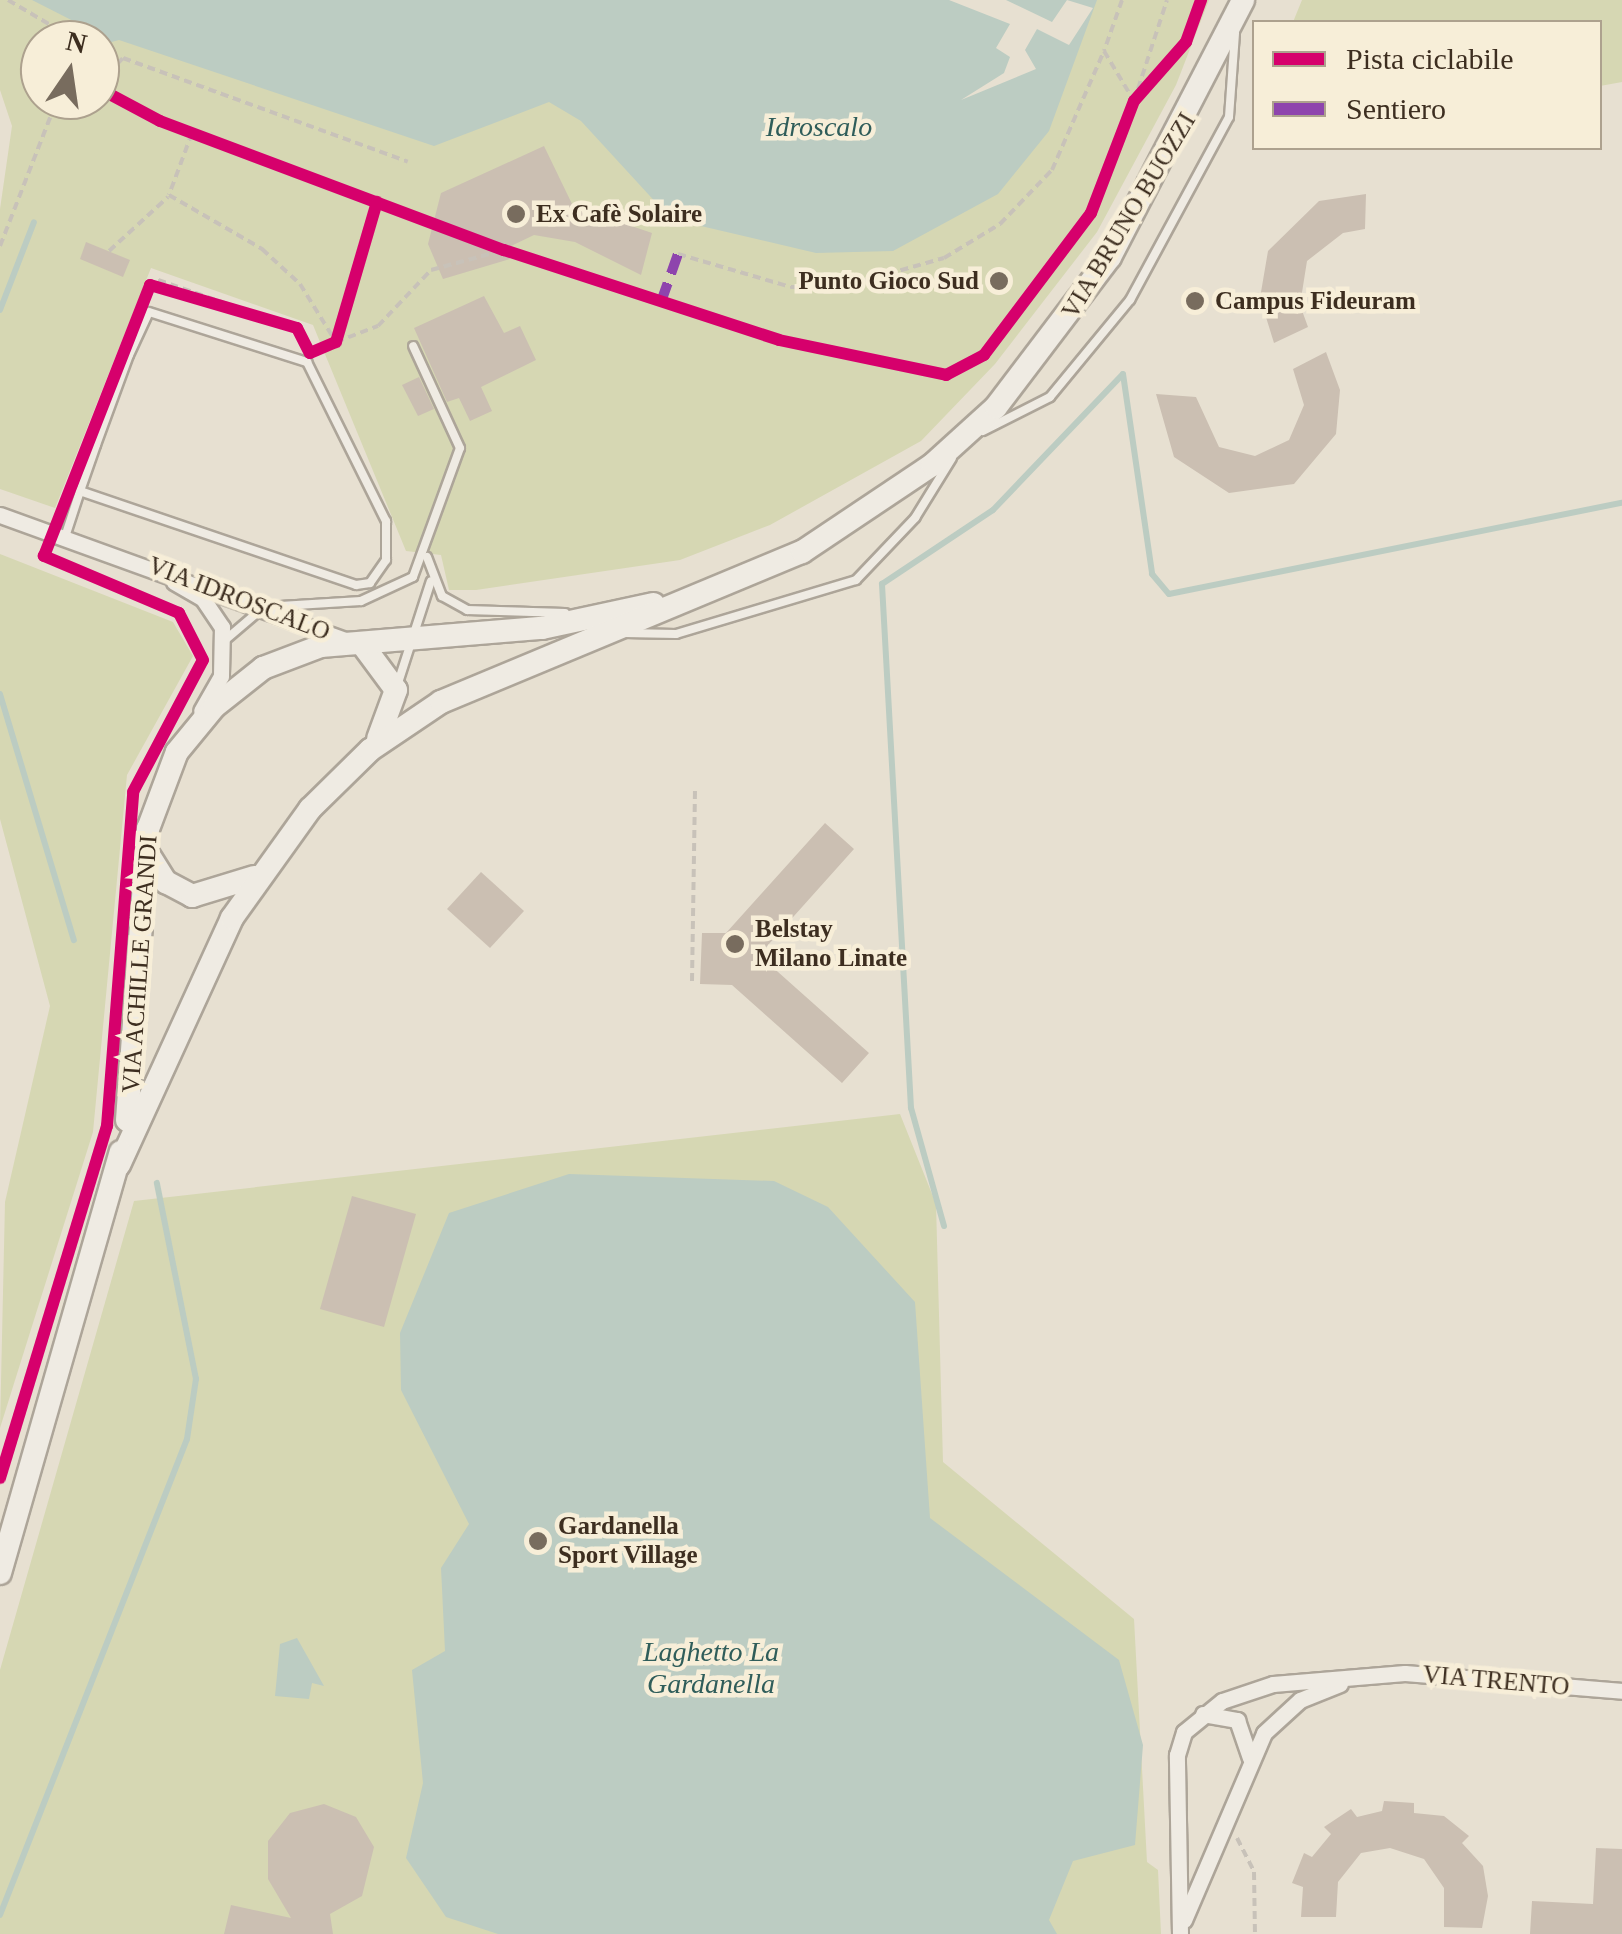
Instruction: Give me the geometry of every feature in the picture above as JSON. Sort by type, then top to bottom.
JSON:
[{"type":"main road","name":"VIA BRUNO BUOZZI","points":[[370,750],[488,678],[618,623],[747,577],[890,498],[962,439],[1053,340],[1110,257],[1243,0]]},
{"type":"main road","name":"VIA BRUNO BUOZZI","points":[[358,644],[618,623]]},
{"type":"main road","points":[[358,644],[396,690],[390,723],[370,750]]},
{"type":"main road","name":"VIA ACHILLE GRANDI","points":[[0,1573],[119,1164],[138,1059],[146,849],[178,752],[214,707],[263,668],[358,644]]},
{"type":"main road","name":"VIA ACHILLE GRANDI","points":[[119,1164],[174,1030],[258,874],[370,750]]},
{"type":"main road","points":[[146,849],[166,882],[192,896],[235,890],[258,874]]},
{"type":"street","name":"VIA IDROSCALO","points":[[0,516],[122,555],[358,644]]},
{"type":"street","name":"VIA IDROSCALO","points":[[122,555],[203,599],[224,641],[221,676],[178,752]]},
{"type":"street","name":"VIA TRENTO","points":[[1180,1934],[1250,1762],[1286,1710],[1369,1676]]},
{"type":"street","name":"VIA TRENTO","points":[[1180,1934],[1177,1755],[1200,1715],[1272,1684],[1369,1676],[1622,1691]]},
{"type":"street","points":[[1200,1715],[1237,1720],[1250,1762]]},
{"type":"lane","name":"VIA BRUNO BUOZZI","points":[[618,623],[676,634],[856,580],[936,492],[962,439],[1050,397],[1130,300],[1229,117],[1234,22]]},
{"type":"lane","points":[[65,537],[80,491],[150,312],[307,362],[386,521],[386,560],[376,577],[356,585],[80,491]]},
{"type":"lane","points":[[396,690],[419,638],[431,581],[428,553],[438,492],[460,448],[413,346]]},
{"type":"lane","points":[[224,641],[264,607],[375,598],[407,584],[428,553]]},
{"type":"lane","points":[[431,581],[448,602],[483,614],[618,623]]},
{"type":"path","points":[[8,0],[42,20]]},
{"type":"path","points":[[678,254],[791,287],[838,288],[944,258],[1000,224],[1052,170],[1122,0]]},
{"type":"path","points":[[1128,117],[1167,0]]},
{"type":"path","points":[[1104,51],[1134,101]]},
{"type":"path","points":[[120,61],[123,58],[408,162]]},
{"type":"path","points":[[1134,101],[1165,71]]},
{"type":"path","points":[[0,246],[49,120]]},
{"type":"path","points":[[176,127],[210,140]]},
{"type":"path","points":[[109,251],[169,195],[192,133]]},
{"type":"path","points":[[169,195],[262,248],[300,284],[336,342]]},
{"type":"path","points":[[358,195],[395,209]]},
{"type":"path","points":[[336,342],[377,202]]},
{"type":"path","points":[[468,236],[521,256]]},
{"type":"path","points":[[136,320],[158,280],[297,328],[310,353],[378,326],[431,270],[504,250]]},
{"type":"path","points":[[692,981],[695,791]]},
{"type":"path","points":[[1226,1816],[1254,1872],[1254,1934]]},
{"type":"green space","name":"Idroscalo","points":[[0,0],[1209,0],[1176,85],[1097,232],[995,364],[921,441],[770,525],[680,560],[476,590],[449,590],[441,555],[406,551],[313,325],[151,268],[55,508],[0,489],[0,209],[12,126],[0,90]]},
{"type":"green space","points":[[1302,0],[1622,0],[1622,82],[1602,86],[1602,20],[1294,20]]},
{"type":"green space","points":[[0,554],[173,622],[193,656],[127,775],[93,1132],[0,1428],[5,1202],[50,1006],[0,819]]},
{"type":"green space","name":"Gardanella Sport Village","points":[[900,1114],[936,1204],[943,1462],[1134,1619],[1147,1862],[1158,1870],[1161,1934],[0,1934],[0,1670],[134,1201]]},
{"type":"water","name":"Idroscalo","points":[[32,0],[1097,0],[1049,131],[998,194],[893,251],[816,253],[671,219],[581,121],[549,102],[434,146],[120,40],[120,20],[71,20]]},
{"type":"water","name":"Laghetto La Gardanella","points":[[569,1174],[774,1181],[828,1207],[915,1302],[930,1518],[1119,1660],[1143,1745],[1135,1845],[1073,1861],[1049,1920],[1057,1934],[498,1934],[446,1917],[406,1858],[423,1783],[412,1670],[445,1651],[441,1568],[469,1524],[401,1390],[400,1333],[449,1213]]},
{"type":"water","points":[[297,1638],[324,1686],[312,1683],[309,1699],[275,1696],[280,1644]]},
{"type":"pier","points":[[949,0],[1006,0],[1052,22],[1067,0],[1093,8],[1069,45],[1037,29],[1025,50],[1036,69],[961,100],[1004,73],[1010,57],[996,48],[1010,24]]},
{"type":"building","name":"Ex Cafè Solaire","points":[[544,146],[573,206],[652,233],[641,275],[575,242],[534,235],[511,246],[510,259],[443,279],[428,244],[441,193]]},
{"type":"building","points":[[1366,194],[1365,229],[1343,233],[1307,261],[1300,305],[1308,327],[1274,343],[1260,298],[1268,251],[1319,201]]},
{"type":"building","points":[[86,242],[130,260],[123,277],[80,259]]},
{"type":"building","points":[[484,296],[504,333],[520,326],[536,360],[481,387],[492,411],[470,421],[459,398],[447,402],[414,328]]},
{"type":"building","points":[[1326,352],[1340,390],[1336,434],[1294,484],[1229,493],[1174,457],[1156,394],[1196,397],[1219,447],[1255,456],[1289,440],[1304,405],[1293,369]]},
{"type":"building","points":[[419,377],[434,409],[418,416],[402,385]]},
{"type":"building","name":"Belstay Milano Linate","points":[[825,823],[854,849],[759,955],[869,1053],[842,1083],[732,985],[700,984],[702,933],[726,933]]},
{"type":"building","points":[[481,872],[524,911],[490,948],[447,909]]},
{"type":"building","points":[[352,1196],[416,1214],[384,1327],[320,1309]]},
{"type":"building","points":[[1384,1801],[1414,1803],[1414,1813],[1444,1816],[1469,1836],[1462,1843],[1483,1866],[1488,1896],[1482,1928],[1444,1927],[1444,1888],[1424,1859],[1390,1848],[1361,1853],[1338,1882],[1336,1917],[1301,1917],[1303,1887],[1292,1883],[1304,1853],[1312,1857],[1331,1834],[1324,1827],[1351,1809],[1357,1817],[1382,1811]]},
{"type":"building","points":[[324,1804],[356,1817],[374,1847],[362,1896],[330,1914],[333,1934],[224,1934],[231,1905],[291,1918],[268,1879],[268,1841],[290,1813]]},
{"type":"building","points":[[1596,1848],[1622,1849],[1622,1934],[1530,1934],[1532,1901],[1593,1904]]},
{"type":"waterway","points":[[0,310],[34,222]]},
{"type":"waterway","points":[[944,1226],[911,1108],[882,584],[993,510],[1123,374],[1152,574],[1169,594],[1622,503]]},
{"type":"waterway","points":[[0,694],[74,940]]},
{"type":"waterway","points":[[0,1915],[187,1439],[196,1379],[157,1183]]},
{"type":"marked path","points":[[661,302],[678,254]]},
{"type":"cycle path","points":[[120,100],[160,121],[504,250],[779,340],[946,375],[984,355],[1091,213],[1134,101],[1186,42],[1201,0]]},
{"type":"cycle path","points":[[0,1478],[107,1126],[133,792],[203,660],[179,613],[44,556],[150,285],[297,328],[310,353],[336,342],[377,202]]},
{"type":"place","name":"Ex Cafè Solaire","points":[[516,214]]},
{"type":"place","name":"Punto Gioco Sud","points":[[999,281]]},
{"type":"place","name":"Campus Fideuram","points":[[1195,301]]},
{"type":"place","name":"Belstay Milano Linate","points":[[735,944]]},
{"type":"place","name":"Gardanella Sport Village","points":[[538,1541]]}]
